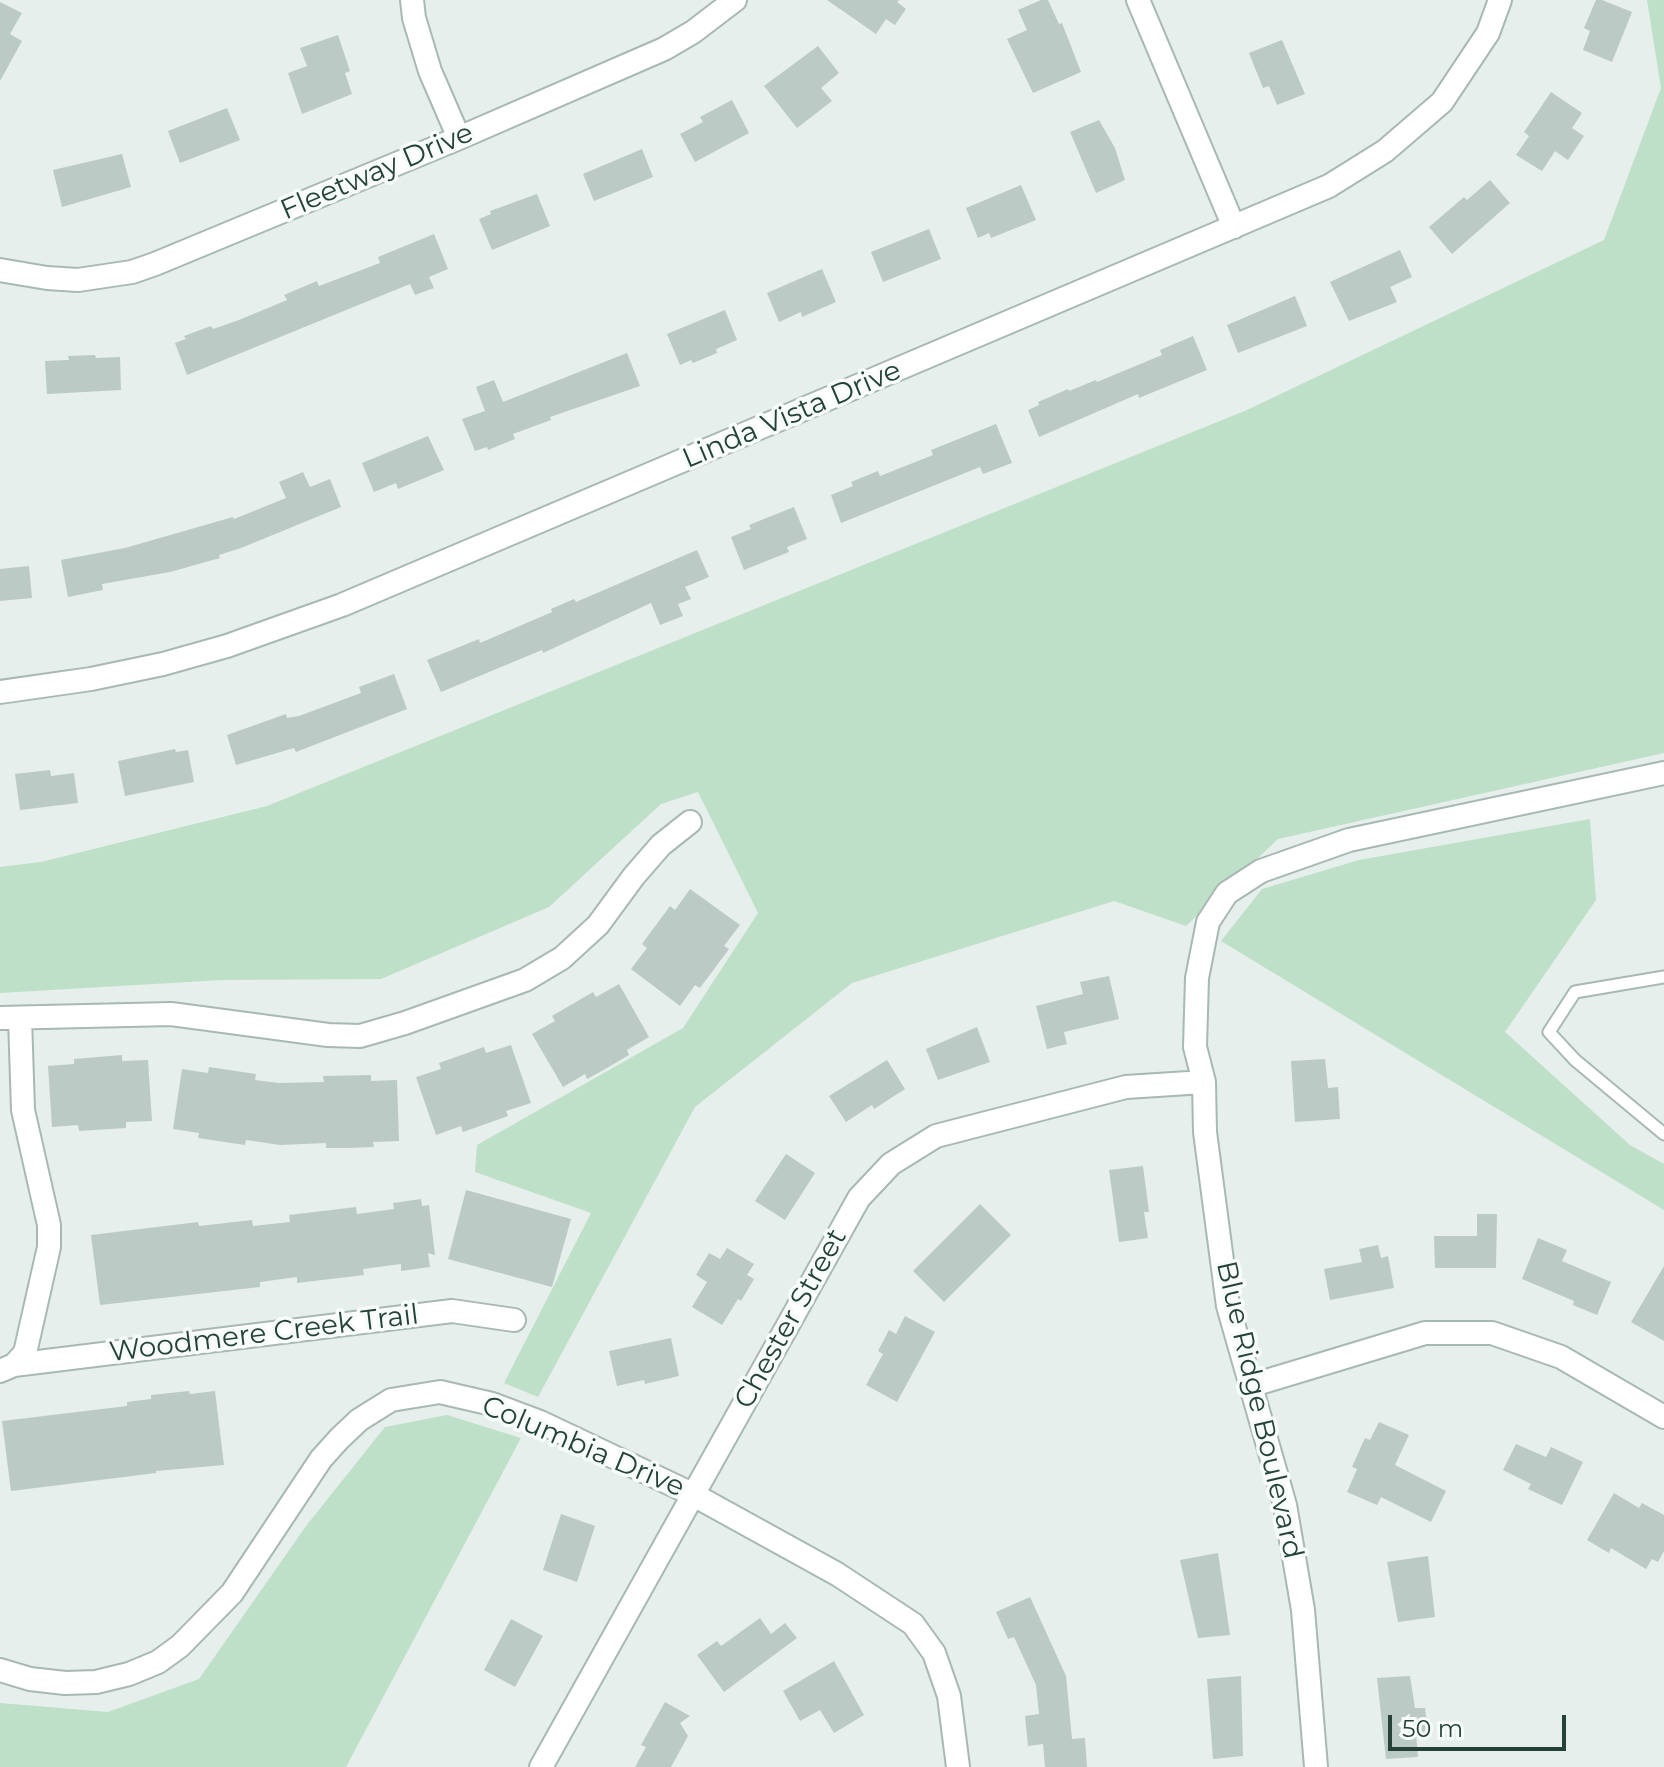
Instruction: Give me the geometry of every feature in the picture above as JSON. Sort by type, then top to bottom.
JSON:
[{"type":"street","points":[[412,0],[414,18],[430,71],[459,138]]},
{"type":"street","name":"Fleetway Drive","points":[[0,270],[78,280],[132,272],[459,138],[664,49],[693,32],[735,0]]},
{"type":"street","points":[[1138,0],[1234,227]]},
{"type":"street","name":"Linda Vista Drive","points":[[0,692],[91,679],[163,664],[227,646],[330,610],[1329,186],[1357,171],[1414,128],[1442,102],[1488,33],[1500,0]]},
{"type":"street","name":"Blue Ridge Boulevard","points":[[1316,1767],[1303,1610],[1285,1505],[1228,1306],[1205,1132],[1204,1082],[1195,1047],[1197,978],[1208,922],[1227,893],[1261,871],[1349,840],[1664,773]]},
{"type":"street","points":[[7,1368],[25,1353],[30,1340],[49,1247],[49,1225],[24,1119],[10,1018],[171,1014],[328,1035],[360,1036],[525,980],[562,958],[598,925],[661,845],[690,822]]},
{"type":"street","name":"Chester Street","points":[[541,1767],[859,1198],[891,1164],[936,1136],[1126,1087],[1204,1082]]},
{"type":"street","name":"Woodmere Creek Trail","points":[[7,1368],[452,1311],[514,1320]]},
{"type":"street","points":[[1253,1385],[1425,1333],[1492,1333],[1561,1357],[1664,1417]]},
{"type":"street","name":"Columbia Drive","points":[[0,1670],[30,1679],[65,1683],[96,1682],[129,1674],[158,1662],[192,1635],[232,1593],[321,1459],[359,1420],[391,1400],[440,1392],[492,1404],[540,1422],[692,1494],[837,1574],[913,1624],[934,1653],[949,1696],[958,1767]]},
{"type":"lane","points":[[1664,977],[1575,992],[1549,1032],[1575,1060],[1664,1134]]},
{"type":"green space","points":[[1647,0],[1664,0],[1664,753],[1278,839],[1186,926],[1114,901],[852,983],[695,1107],[538,1397],[504,1383],[591,1213],[475,1172],[477,1145],[683,1028],[758,913],[698,792],[661,804],[549,907],[381,979],[222,980],[0,993],[0,867],[41,862],[267,806],[1247,410],[1604,240],[1661,88]]},
{"type":"green space","points":[[1590,819],[1596,900],[1505,1032],[1630,1145],[1664,1164],[1664,1210],[1221,941],[1262,889],[1359,860]]},
{"type":"green space","points":[[447,1415],[521,1438],[346,1767],[0,1767],[0,1703],[108,1712],[199,1679],[306,1526],[385,1427]]},
{"type":"building","points":[[827,0],[899,0],[897,2],[906,9],[895,25],[886,19],[876,34]]},
{"type":"building","points":[[1048,0],[1059,24],[1062,23],[1081,72],[1033,93],[1007,39],[1027,30],[1018,10]]},
{"type":"building","points":[[1596,0],[1632,12],[1612,62],[1583,50],[1590,31],[1584,28]]},
{"type":"building","points":[[0,2],[22,13],[10,34],[22,41],[0,81]]},
{"type":"building","points":[[338,35],[350,71],[345,73],[352,94],[302,114],[288,73],[307,66],[300,48]]},
{"type":"building","points":[[1282,40],[1305,94],[1277,105],[1269,86],[1263,88],[1249,53]]},
{"type":"building","points":[[818,46],[839,73],[821,88],[832,101],[797,128],[764,86]]},
{"type":"building","points":[[1551,92],[1582,113],[1572,128],[1584,136],[1568,160],[1555,151],[1542,171],[1516,155],[1529,136],[1524,132]]},
{"type":"building","points":[[732,100],[749,133],[695,162],[680,134],[703,122],[700,117]]},
{"type":"building","points":[[227,108],[240,140],[180,163],[168,131]]},
{"type":"building","points":[[1099,120],[1115,148],[1125,180],[1096,193],[1070,132]]},
{"type":"building","points":[[642,149],[653,177],[594,201],[583,174]]},
{"type":"building","points":[[122,154],[131,187],[62,207],[53,170]]},
{"type":"building","points":[[1490,180],[1510,203],[1452,254],[1429,227],[1464,197],[1467,200]]},
{"type":"building","points":[[1021,185],[1036,220],[991,238],[989,233],[978,238],[966,208]]},
{"type":"building","points":[[537,194],[550,226],[492,250],[479,219],[491,214],[490,211]]},
{"type":"building","points":[[929,229],[941,259],[883,282],[871,252]]},
{"type":"building","points":[[434,234],[448,269],[429,277],[434,288],[415,295],[410,284],[187,375],[175,343],[186,339],[184,336],[239,320],[287,300],[284,295],[317,281],[319,286],[380,263],[378,257]]},
{"type":"building","points":[[1400,250],[1412,277],[1390,287],[1397,302],[1349,321],[1330,282]]},
{"type":"building","points":[[822,269],[836,302],[802,317],[801,312],[779,322],[767,293]]},
{"type":"building","points":[[1295,296],[1307,326],[1238,353],[1227,325]]},
{"type":"building","points":[[725,310],[737,340],[716,349],[717,353],[680,365],[667,334]]},
{"type":"building","points":[[1193,336],[1207,370],[1139,398],[1138,394],[1039,437],[1028,410],[1039,405],[1038,402],[1162,355],[1160,350]]},
{"type":"building","points":[[627,353],[640,386],[550,417],[551,420],[513,434],[515,439],[488,450],[487,447],[475,451],[462,419],[485,411],[476,387],[494,380],[503,402]]},
{"type":"building","points":[[95,355],[96,358],[120,357],[121,390],[47,394],[45,361]]},
{"type":"building","points":[[996,424],[1012,463],[983,474],[980,467],[841,523],[831,495],[853,486],[851,482],[878,471],[880,476],[933,455],[931,450]]},
{"type":"building","points":[[428,436],[444,470],[398,489],[396,483],[374,492],[362,463]]},
{"type":"building","points":[[303,472],[310,487],[330,479],[341,507],[219,555],[220,558],[170,572],[102,584],[103,590],[68,597],[61,560],[125,548],[234,519],[286,498],[279,482]]},
{"type":"building","points":[[794,507],[807,539],[787,547],[789,552],[744,570],[731,537],[751,529],[749,525]]},
{"type":"building","points":[[697,550],[709,577],[685,587],[691,599],[678,604],[683,616],[660,625],[651,603],[543,653],[542,650],[441,692],[427,660],[479,639],[480,643],[552,612],[551,609],[574,599],[576,602]]},
{"type":"building","points":[[29,566],[32,598],[0,601],[0,569]]},
{"type":"building","points":[[394,674],[407,709],[296,752],[294,748],[236,765],[227,735],[286,714],[287,718],[299,716],[361,693],[359,687]]},
{"type":"building","points":[[175,749],[176,752],[188,750],[194,782],[125,796],[118,761]]},
{"type":"building","points":[[50,770],[51,776],[74,773],[78,803],[20,810],[15,774]]},
{"type":"building","points":[[690,889],[740,925],[724,946],[729,949],[700,988],[695,985],[680,1006],[631,969],[647,948],[642,944],[670,906],[675,910]]},
{"type":"building","points":[[1109,976],[1119,1019],[1064,1032],[1067,1044],[1047,1049],[1036,1006],[1083,994],[1080,982]]},
{"type":"building","points":[[619,984],[649,1037],[627,1050],[629,1055],[600,1072],[587,1079],[585,1074],[563,1087],[532,1034],[555,1021],[552,1016],[593,992],[596,997]]},
{"type":"building","points":[[977,1027],[990,1062],[938,1080],[926,1049]]},
{"type":"building","points":[[511,1045],[531,1103],[506,1111],[508,1116],[463,1132],[461,1126],[436,1135],[416,1077],[441,1069],[439,1063],[484,1047],[486,1053]]},
{"type":"building","points":[[122,1055],[122,1061],[148,1060],[152,1121],[126,1122],[126,1128],[79,1131],[78,1125],[52,1127],[48,1066],[74,1064],[74,1059]]},
{"type":"building","points":[[1325,1059],[1328,1088],[1338,1087],[1340,1119],[1295,1122],[1291,1061]]},
{"type":"building","points":[[887,1060],[905,1089],[846,1122],[829,1096]]},
{"type":"building","points":[[209,1067],[256,1074],[255,1080],[279,1083],[324,1082],[323,1076],[371,1075],[371,1081],[397,1080],[399,1141],[373,1142],[374,1147],[349,1148],[326,1148],[326,1143],[280,1145],[246,1140],[245,1145],[198,1138],[199,1133],[173,1129],[182,1069],[208,1073]]},
{"type":"building","points":[[786,1154],[815,1173],[785,1220],[755,1201]]},
{"type":"building","points":[[1143,1166],[1149,1212],[1144,1212],[1148,1238],[1119,1242],[1109,1170]]},
{"type":"building","points":[[466,1190],[571,1219],[552,1287],[448,1259]]},
{"type":"building","points":[[421,1199],[422,1206],[429,1205],[435,1255],[428,1253],[430,1267],[401,1271],[401,1264],[363,1269],[364,1275],[297,1283],[297,1277],[260,1282],[260,1287],[100,1305],[91,1235],[198,1222],[199,1226],[252,1220],[253,1226],[290,1222],[289,1215],[356,1207],[357,1214],[394,1209],[393,1203]]},
{"type":"building","points":[[980,1204],[1011,1235],[944,1302],[913,1271]]},
{"type":"building","points":[[1477,1214],[1497,1214],[1496,1268],[1435,1268],[1434,1236],[1477,1236]]},
{"type":"building","points":[[1538,1238],[1567,1250],[1562,1261],[1611,1282],[1597,1315],[1573,1305],[1574,1301],[1522,1279]]},
{"type":"building","points":[[1378,1245],[1381,1258],[1388,1256],[1394,1288],[1330,1300],[1324,1269],[1362,1262],[1359,1249]]},
{"type":"building","points":[[727,1248],[754,1264],[747,1275],[754,1279],[722,1325],[692,1307],[707,1282],[696,1275],[709,1253],[720,1259]]},
{"type":"building","points":[[1664,1266],[1664,1341],[1631,1322]]},
{"type":"building","points":[[905,1316],[935,1332],[897,1402],[866,1385],[883,1354],[878,1351],[889,1330],[896,1334]]},
{"type":"building","points":[[671,1338],[679,1376],[645,1384],[644,1380],[617,1386],[609,1351]]},
{"type":"building","points":[[189,1391],[190,1394],[215,1391],[224,1465],[11,1491],[2,1421],[127,1406],[127,1402],[151,1399],[151,1395]]},
{"type":"building","points":[[1379,1422],[1409,1435],[1395,1465],[1446,1491],[1431,1522],[1381,1497],[1377,1505],[1347,1492],[1357,1469],[1352,1467],[1365,1438],[1370,1440]]},
{"type":"building","points":[[1516,1444],[1546,1457],[1551,1447],[1583,1462],[1562,1505],[1528,1489],[1531,1484],[1503,1470]]},
{"type":"building","points":[[1614,1493],[1639,1508],[1642,1503],[1664,1515],[1664,1551],[1658,1562],[1652,1559],[1646,1569],[1611,1548],[1609,1553],[1587,1540]]},
{"type":"building","points":[[561,1514],[595,1526],[577,1582],[543,1570]]},
{"type":"building","points":[[1218,1553],[1230,1635],[1198,1638],[1180,1560]]},
{"type":"building","points":[[1428,1556],[1435,1617],[1398,1622],[1387,1562]]},
{"type":"building","points":[[1030,1597],[1066,1676],[1072,1739],[1085,1738],[1087,1767],[1045,1767],[1043,1744],[1028,1746],[1025,1716],[1039,1714],[1036,1685],[1014,1637],[1008,1639],[996,1612]]},
{"type":"building","points":[[760,1618],[771,1634],[785,1623],[797,1638],[724,1692],[697,1655],[717,1641],[721,1646]]},
{"type":"building","points":[[511,1619],[543,1636],[515,1687],[484,1670]]},
{"type":"building","points":[[834,1661],[864,1715],[834,1733],[820,1710],[800,1721],[783,1691]]},
{"type":"building","points":[[1241,1676],[1243,1756],[1213,1759],[1207,1679]]},
{"type":"building","points":[[1410,1676],[1415,1708],[1425,1708],[1428,1731],[1416,1733],[1418,1757],[1386,1759],[1377,1678]]},
{"type":"building","points":[[665,1702],[690,1716],[680,1723],[688,1736],[671,1767],[635,1767],[646,1747],[641,1745]]}]
